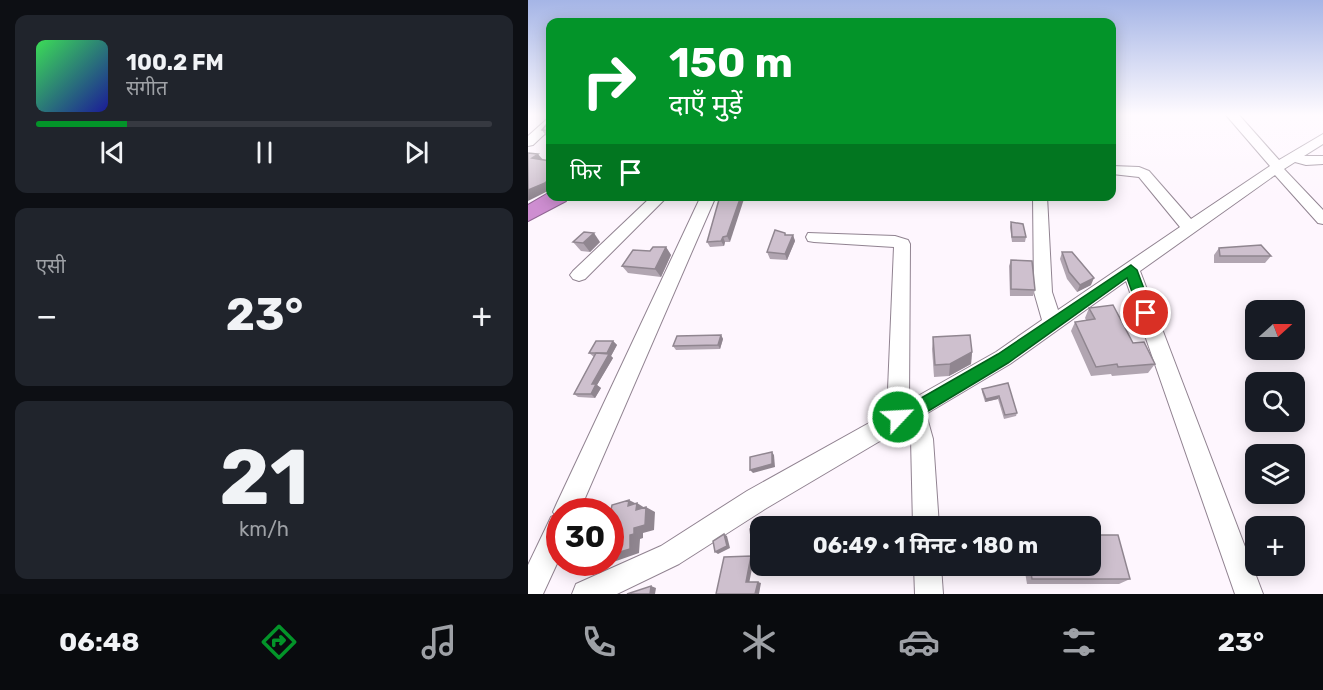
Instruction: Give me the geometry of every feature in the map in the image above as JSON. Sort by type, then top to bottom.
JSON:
[{"type":"highway","points":[[528,214],[551,201]]},
{"type":"street","points":[[1260,143],[1282,164],[1323,219]]},
{"type":"street","points":[[586,594],[670,555],[756,500],[1003,358],[1316,143]]},
{"type":"street","points":[[1282,164],[1323,160]]},
{"type":"street","points":[[1116,170],[1139,171],[1144,174],[1190,228]]},
{"type":"street","points":[[579,275],[656,201]]},
{"type":"street","points":[[572,498],[707,201]]},
{"type":"street","points":[[1040,201],[1043,292],[1053,324]]},
{"type":"street","points":[[814,237],[902,244],[906,414],[922,438],[926,516]]},
{"type":"street","points":[[1131,270],[1249,594]]},
{"type":"street","points":[[529,594],[546,557]]},
{"type":"street","points":[[928,576],[929,594]]},
{"type":"building","points":[[528,153],[538,154],[532,158],[546,160],[546,182],[528,190]]},
{"type":"building","points":[[719,201],[739,201],[727,236],[721,241],[707,242]]},
{"type":"building","points":[[1011,222],[1023,224],[1026,237],[1012,237]]},
{"type":"building","points":[[775,230],[785,235],[793,235],[785,254],[767,252]]},
{"type":"building","points":[[584,232],[594,233],[583,243],[573,242]]},
{"type":"building","points":[[1261,245],[1271,256],[1220,256],[1219,248]]},
{"type":"building","points":[[653,247],[666,247],[655,269],[622,266],[633,250],[650,251]]},
{"type":"building","points":[[1062,252],[1072,252],[1094,278],[1080,285],[1069,272]]},
{"type":"building","points":[[1011,260],[1032,261],[1035,290],[1011,289]]},
{"type":"building","points":[[1113,305],[1133,343],[1144,342],[1155,364],[1118,367],[1117,364],[1096,367],[1075,322],[1095,319],[1089,308]]},
{"type":"building","points":[[721,335],[718,345],[673,346],[677,336]]},
{"type":"building","points":[[970,335],[972,352],[950,364],[935,365],[933,337]]},
{"type":"building","points":[[596,341],[613,341],[607,353],[589,353]]},
{"type":"building","points":[[596,353],[609,354],[592,384],[596,384],[591,394],[574,394]]},
{"type":"building","points":[[1008,383],[1017,413],[1005,415],[999,396],[986,399],[982,389]]},
{"type":"building","points":[[772,452],[772,464],[750,470],[750,457]]},
{"type":"building","points":[[629,500],[628,506],[637,503],[636,510],[646,507],[645,525],[634,528],[634,534],[630,535],[630,549],[624,551],[624,501]]},
{"type":"building","points":[[724,534],[727,546],[715,552],[713,541]]},
{"type":"building","points":[[1101,535],[1118,535],[1130,579],[1032,579],[1032,576],[1101,576]]},
{"type":"building","points":[[750,556],[746,582],[758,582],[755,594],[716,594],[724,557]]},
{"type":"building","points":[[651,586],[650,594],[627,594]]},
{"type":"route","points":[[898,417],[914,411],[1003,358],[1131,270],[1146,313]]}]
